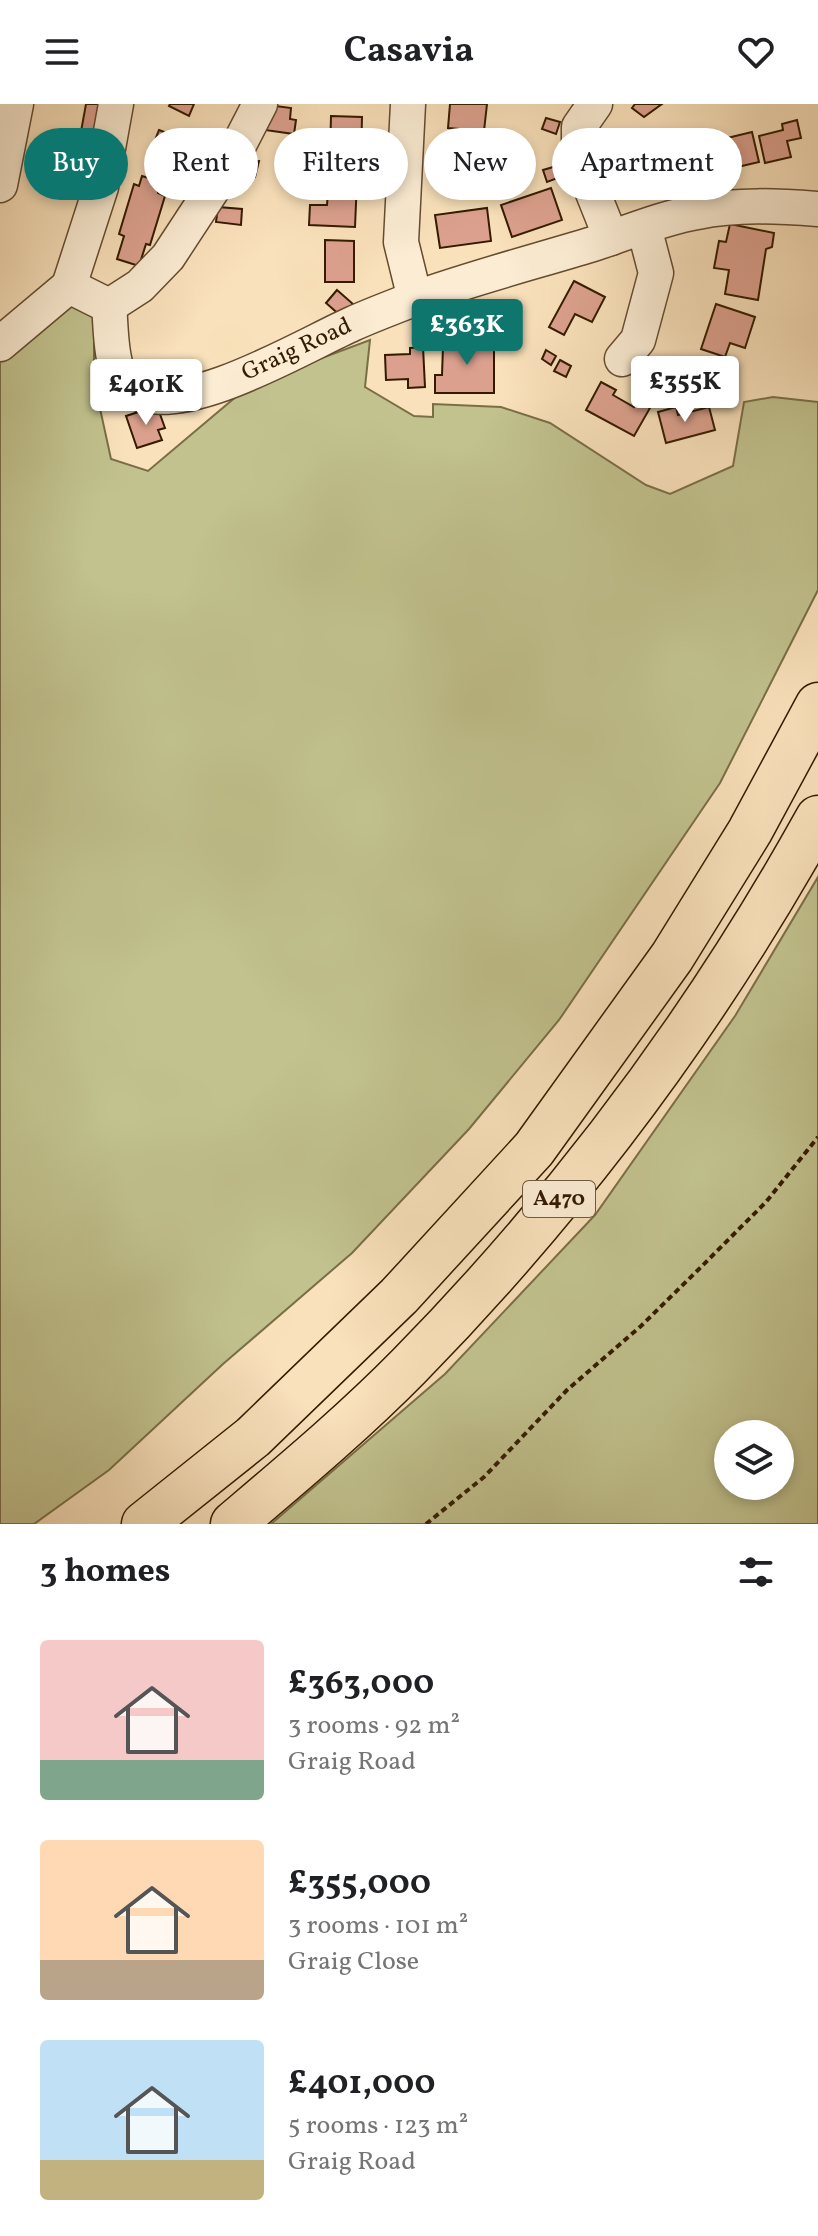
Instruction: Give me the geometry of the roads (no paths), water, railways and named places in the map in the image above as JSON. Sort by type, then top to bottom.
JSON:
[{"type":"highway","name":"A470","points":[[144,1524],[253,1437],[399,1296],[534,1149],[672,957],[750,831],[818,705]]},
{"type":"highway","name":"A470","points":[[233,1524],[306,1462],[407,1368],[489,1281],[568,1190],[709,1001],[780,887],[818,818]]},
{"type":"street","points":[[0,185],[16,104]]},
{"type":"street","points":[[0,344],[69,286],[101,187],[116,104]]},
{"type":"street","points":[[69,286],[109,306],[140,286],[168,257],[229,164],[260,104]]},
{"type":"street","points":[[408,104],[401,242],[415,299]]},
{"type":"street","points":[[595,104],[579,127],[579,158],[611,238]]},
{"type":"street","name":"Graig Road","points":[[109,306],[117,371],[124,385],[149,397],[164,397],[207,389],[248,374],[352,324],[415,299],[696,212],[749,206],[818,209]]},
{"type":"street","points":[[622,359],[638,340],[656,273],[644,227]]}]
